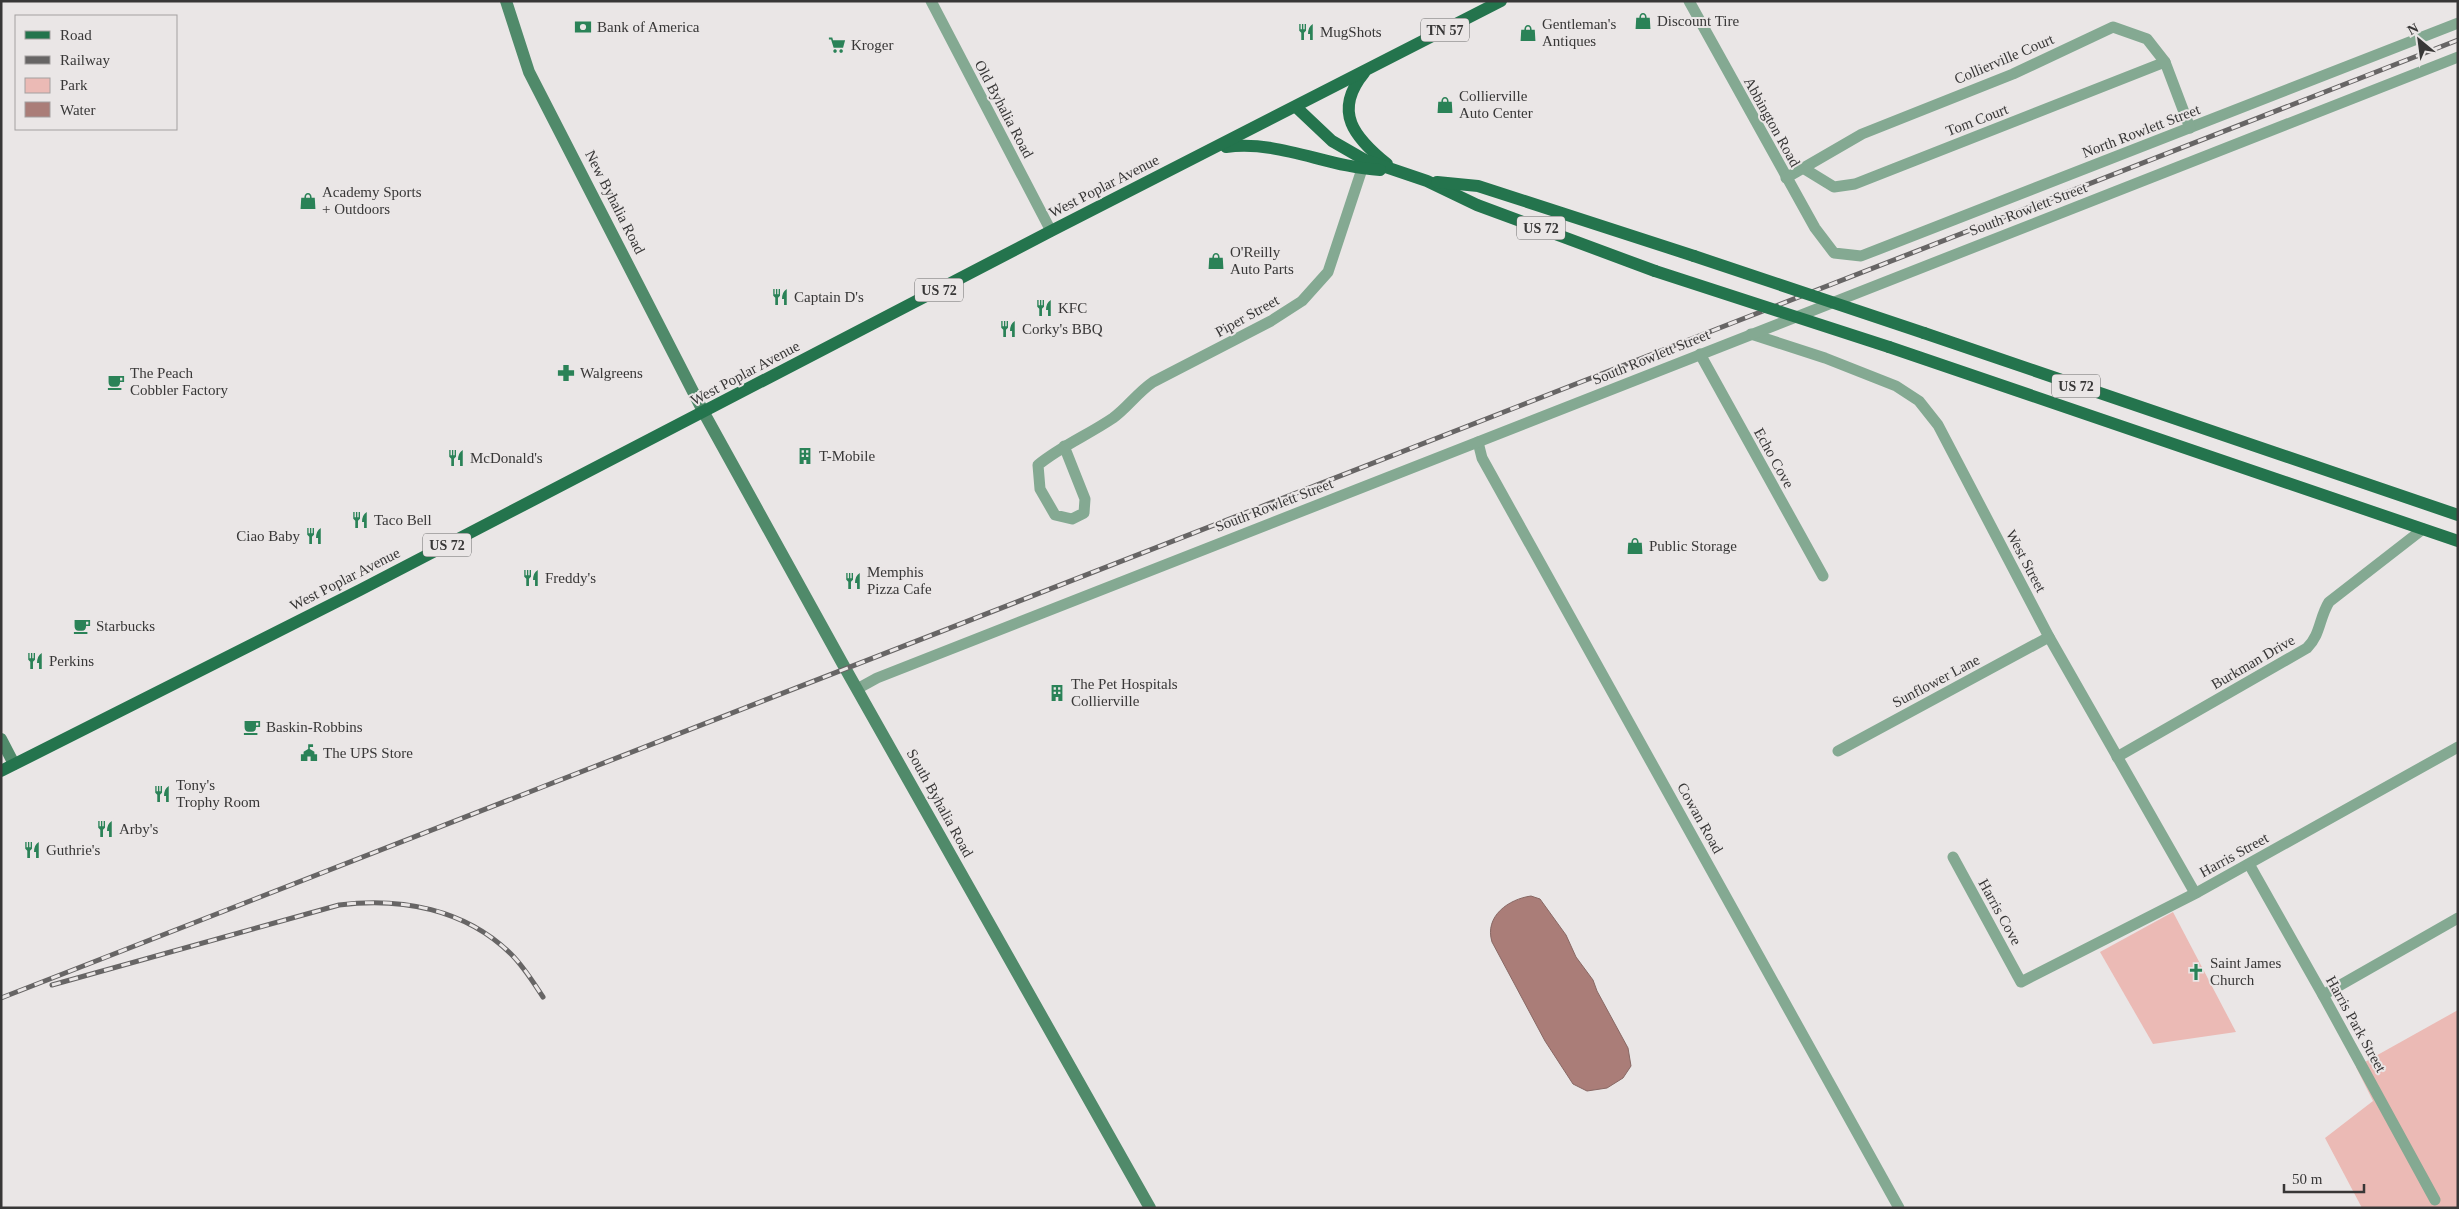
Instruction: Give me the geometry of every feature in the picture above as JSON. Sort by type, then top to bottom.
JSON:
[{"type":"main road","name":"New Byhalia Road","points":[[506,1],[529,72],[704,413]]},
{"type":"main road","name":"West Poplar Avenue","points":[[1,770],[269,637],[704,413],[1051,231],[1502,1]]},
{"type":"main road","points":[[1366,159],[1354,132],[1349,110],[1356,82],[1367,70]]},
{"type":"main road","name":"US 72","points":[[1296,107],[1332,141],[1366,159],[1427,182],[1477,205],[1656,270],[2458,540]]},
{"type":"main road","name":"US 72","points":[[1216,148],[1244,144],[1268,146],[1339,165],[1366,159]]},
{"type":"main road","name":"US 72","points":[[1427,182],[1478,186],[1924,333],[2458,515]]},
{"type":"main road","name":"South Byhalia Road","points":[[704,413],[856,689],[1150,1208]]},
{"type":"main road","points":[[2218,458],[2229,438]]},
{"type":"main road","points":[[1,739],[14,764]]},
{"type":"street","name":"Old Byhalia Road","points":[[931,1],[1051,231]]},
{"type":"street","name":"Abbington Road","points":[[1689,1],[1786,178],[1815,228],[1834,253]]},
{"type":"street","name":"North Rowlett Street","points":[[1834,253],[1861,256],[2458,23]]},
{"type":"street","name":"Collierville Court","points":[[1786,178],[1862,134],[2013,74],[2113,27],[2147,39],[2164,62],[2190,128]]},
{"type":"street","name":"South Rowlett Street","points":[[856,689],[902,668],[2458,57]]},
{"type":"street","name":"Tom Court","points":[[1803,168],[1834,187],[1855,184],[2164,62]]},
{"type":"street","name":"Piper Street","points":[[1064,446],[1085,499],[1084,513],[1072,519],[1055,515],[1040,489],[1038,465],[1064,446],[1114,417],[1136,395],[1153,382],[1271,321],[1302,301],[1328,272],[1366,159]]},
{"type":"street","name":"West Street","points":[[1751,334],[1825,358],[1896,386],[1919,401],[1938,425],[2049,637],[2196,893]]},
{"type":"street","name":"Echo Cove","points":[[1700,354],[1823,576]]},
{"type":"street","name":"Cowan Road","points":[[1478,442],[1486,466],[1900,1208]]},
{"type":"street","name":"Burkman Drive","points":[[2118,757],[2307,648],[2317,639],[2322,615],[2329,602],[2423,529]]},
{"type":"street","name":"Sunflower Lane","points":[[1838,751],[2049,637]]},
{"type":"street","name":"Harris Street","points":[[2022,982],[2196,893],[2458,747]]},
{"type":"street","name":"Harris Cove","points":[[1953,857],[2022,982]]},
{"type":"street","name":"Harris Park Street","points":[[2248,864],[2323,995],[2434,1200]]},
{"type":"street","points":[[2323,995],[2458,918]]},
{"type":"green space","points":[[2173,912],[2236,1032],[2153,1044],[2100,952]]},
{"type":"green space","points":[[2458,1010],[2458,1208],[2362,1208],[2325,1138],[2373,1101],[2356,1067]]},
{"type":"water","points":[[1531,896],[1540,899],[1566,935],[1576,957],[1593,980],[1628,1048],[1631,1066],[1623,1078],[1607,1088],[1587,1091],[1573,1084],[1545,1041],[1492,942],[1490,933],[1492,924],[1500,910],[1514,901]]},
{"type":"railway","points":[[1,998],[2458,40]]},
{"type":"railway","points":[[52,985],[339,905],[386,903],[409,905],[431,910],[473,926],[511,954],[543,997]]},
{"type":"place","name":"Discount Tire","points":[[1643,21]]},
{"type":"place","name":"Bank of America","points":[[583,27]]},
{"type":"place","name":"MugShots","points":[[1306,32]]},
{"type":"place","name":"Gentleman's Antiques","points":[[1528,33]]},
{"type":"place","name":"Kroger","points":[[837,45]]},
{"type":"place","name":"Collierville Auto Center","points":[[1445,105]]},
{"type":"place","name":"Academy Sports + Outdoors","points":[[308,201]]},
{"type":"place","name":"O'Reilly Auto Parts","points":[[1216,261]]},
{"type":"place","name":"Captain D's","points":[[780,297]]},
{"type":"place","name":"KFC","points":[[1044,308]]},
{"type":"place","name":"Corky's BBQ","points":[[1008,329]]},
{"type":"place","name":"Walgreens","points":[[566,373]]},
{"type":"place","name":"The Peach Cobbler Factory","points":[[116,382]]},
{"type":"place","name":"T-Mobile","points":[[805,456]]},
{"type":"place","name":"McDonald's","points":[[456,458]]},
{"type":"place","name":"Taco Bell","points":[[360,520]]},
{"type":"place","name":"Ciao Baby","points":[[314,536]]},
{"type":"place","name":"Public Storage","points":[[1635,546]]},
{"type":"place","name":"Freddy's","points":[[531,578]]},
{"type":"place","name":"Memphis Pizza Cafe","points":[[853,581]]},
{"type":"place","name":"Starbucks","points":[[82,626]]},
{"type":"place","name":"Perkins","points":[[35,661]]},
{"type":"place","name":"The Pet Hospitals Collierville","points":[[1057,693]]},
{"type":"place","name":"Baskin-Robbins","points":[[252,727]]},
{"type":"place","name":"The UPS Store","points":[[309,753]]},
{"type":"place","name":"Tony's Trophy Room","points":[[162,794]]},
{"type":"place","name":"Arby's","points":[[105,829]]},
{"type":"place","name":"Guthrie's","points":[[32,850]]},
{"type":"place","name":"Saint James Church","points":[[2196,972]]}]
